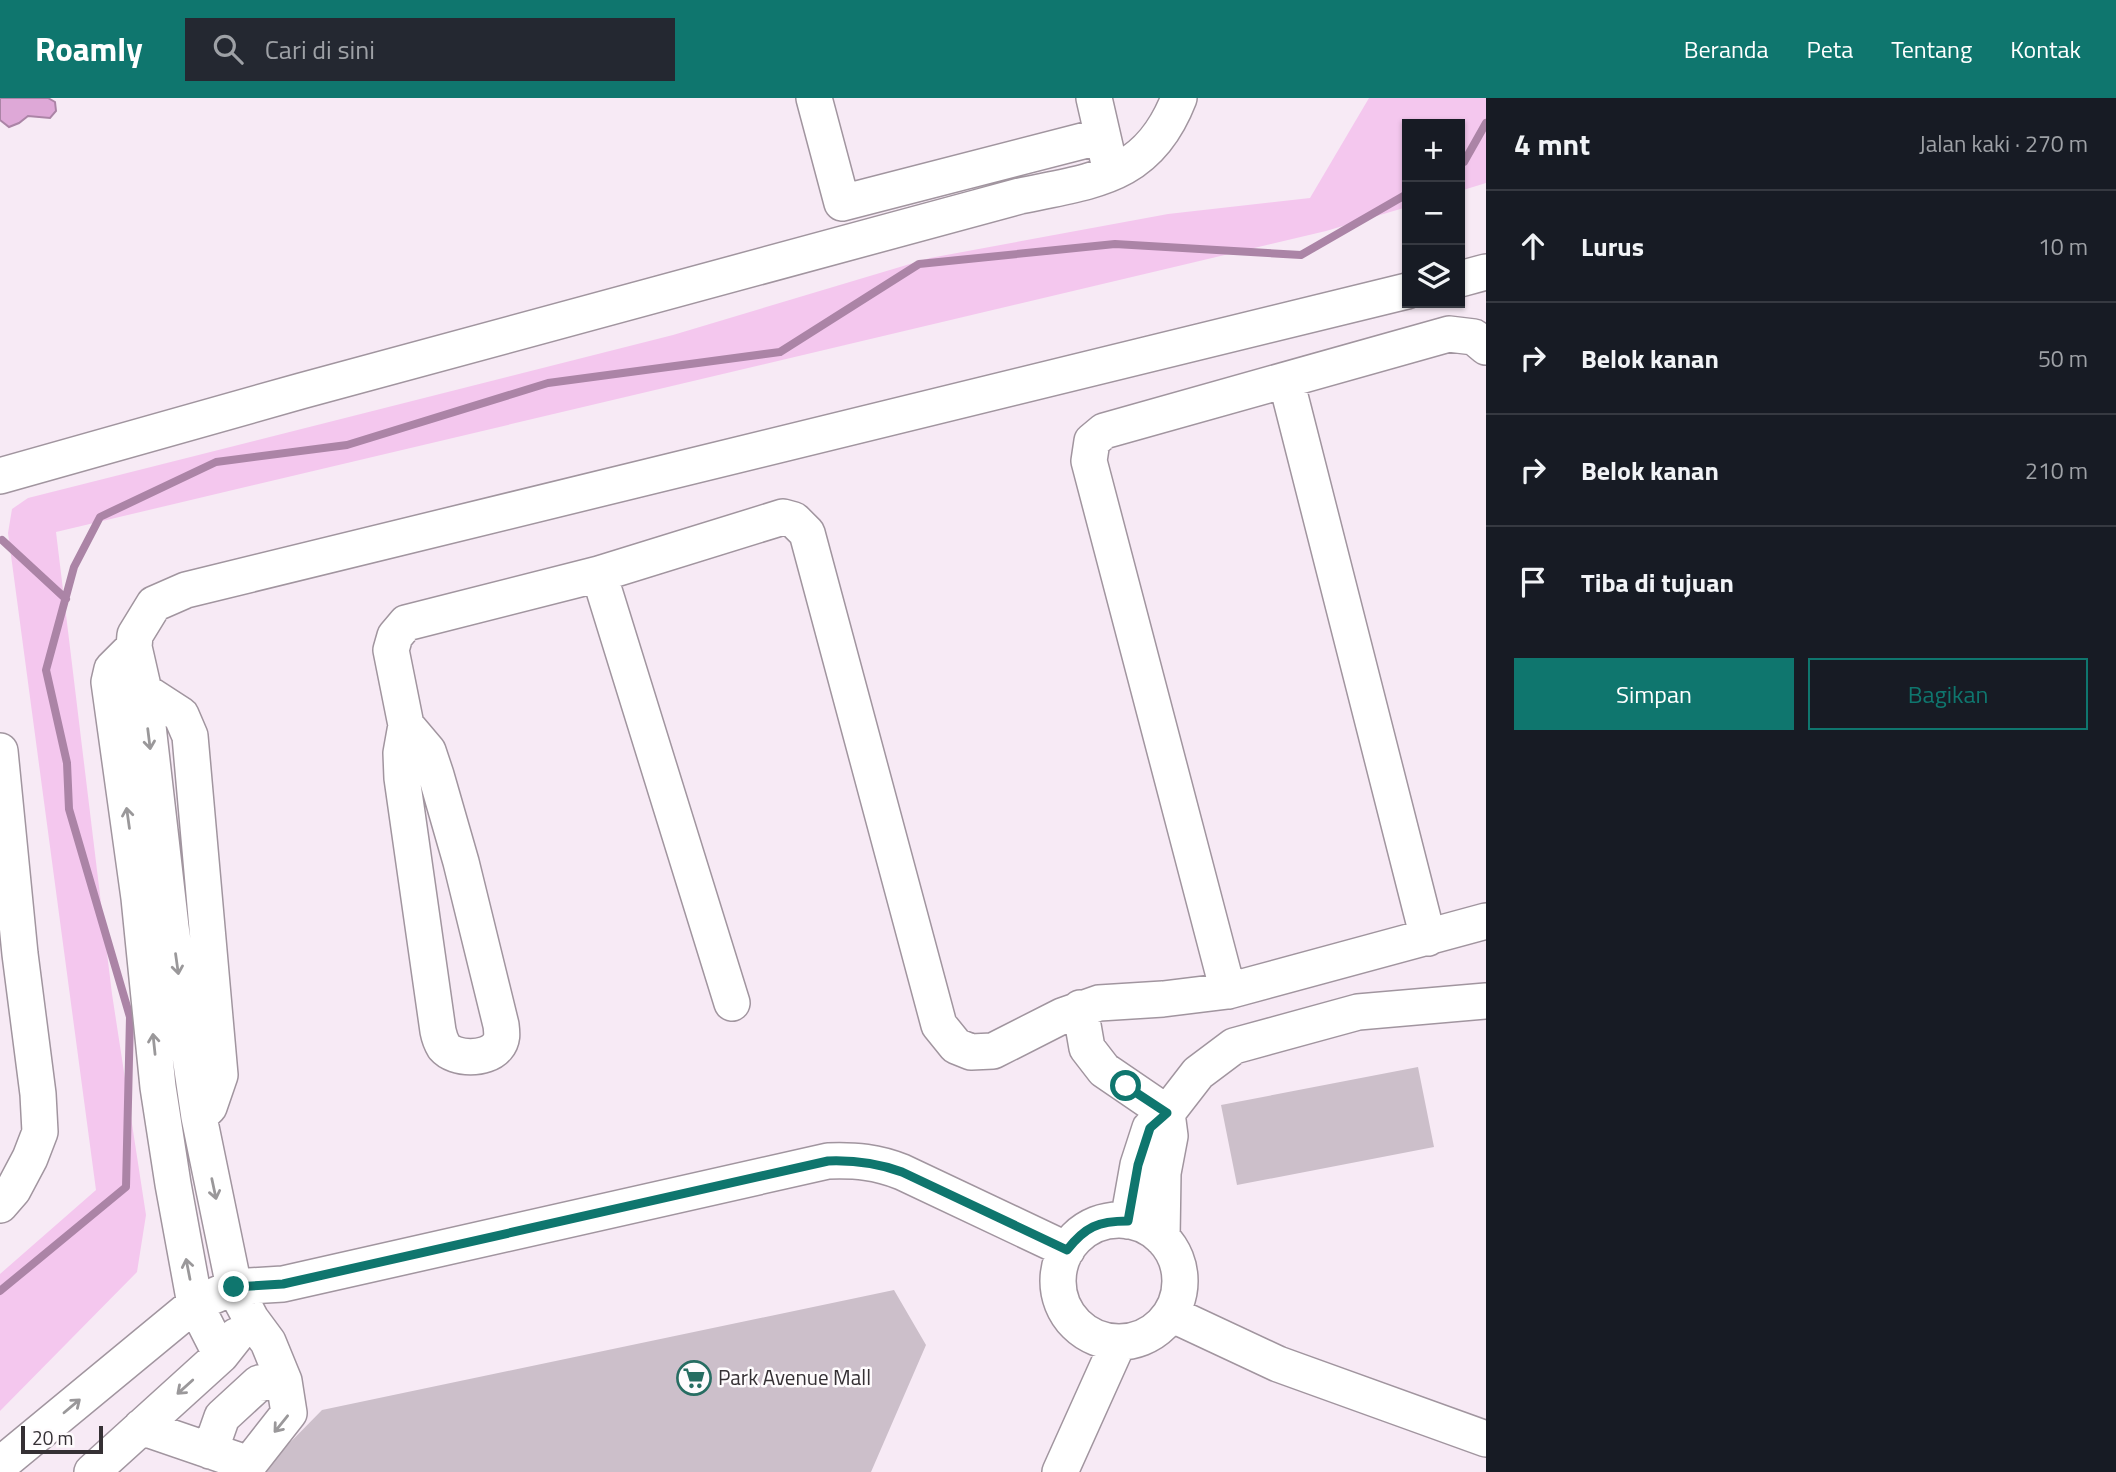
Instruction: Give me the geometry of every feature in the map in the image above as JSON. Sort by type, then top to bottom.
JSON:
[{"type":"street","points":[[814,98],[842,203],[1102,136]]},
{"type":"street","points":[[1094,98],[1111,173]]},
{"type":"street","points":[[0,476],[301,391],[1111,173],[1147,153],[1162,133],[1179,98]]},
{"type":"street","points":[[1465,277],[1486,272]]},
{"type":"street","points":[[221,1354],[195,1304],[158,1087],[157,931],[144,691],[134,647],[135,635],[154,604],[186,590],[1402,292]]},
{"type":"street","points":[[1228,991],[1089,461],[1089,449],[1097,435],[1104,431],[1449,334],[1474,337],[1486,347]]},
{"type":"street","points":[[1286,380],[1429,938]]},
{"type":"street","points":[[406,725],[428,751],[436,775],[461,862],[501,1025],[502,1036],[491,1052],[454,1055],[445,1049],[438,1031],[402,778],[401,753],[406,725],[391,650],[396,636],[406,623],[599,574],[783,517],[794,520],[807,533],[939,1024],[956,1046],[980,1053],[993,1051],[1080,1008],[1099,1003],[1228,991],[1486,921]]},
{"type":"street","points":[[599,574],[732,1003]]},
{"type":"street","points":[[134,647],[116,663],[109,682],[157,931],[234,1287],[251,1319],[268,1342],[284,1381],[289,1413],[249,1464],[141,1427]]},
{"type":"street","points":[[144,691],[181,715],[190,736],[220,1075],[209,1107],[199,1117]]},
{"type":"street","points":[[0,751],[40,1132],[19,1179],[0,1205]]},
{"type":"street","points":[[1128,1221],[1138,1165],[1150,1128],[1167,1113],[1198,1073],[1234,1046],[1358,1012],[1486,1001]]},
{"type":"street","points":[[1080,1008],[1087,1048],[1104,1070],[1167,1113],[1170,1136],[1163,1173],[1162,1238]]},
{"type":"street","points":[[0,1465],[195,1304],[234,1287],[283,1284],[828,1161],[856,1160],[880,1164],[902,1172],[1067,1250]]},
{"type":"street","points":[[1110,1221],[1128,1221],[1146,1227],[1162,1238],[1175,1255],[1181,1275],[1179,1296],[1171,1314],[1157,1330],[1139,1339],[1118,1343],[1098,1339],[1079,1328],[1066,1311],[1059,1291],[1059,1270],[1067,1250],[1078,1236],[1093,1226],[1110,1221]]},
{"type":"street","points":[[92,1472],[221,1354],[283,1284]]},
{"type":"street","points":[[1171,1314],[1278,1364],[1486,1439]]},
{"type":"street","points":[[1060,1472],[1118,1343]]},
{"type":"street","points":[[210,1451],[222,1417],[260,1383],[284,1381]]},
{"type":"shaded area","points":[[0,98],[48,98],[55,102],[56,111],[50,118],[28,116],[9,127],[0,120]]},
{"type":"shaded area","points":[[1369,98],[1486,98],[1486,183],[1465,189],[1465,119],[1402,119],[1402,208],[1326,231],[56,532],[112,994],[146,1215],[137,1272],[0,1411],[0,1274],[96,1190],[8,533],[12,509],[28,498],[673,335],[930,258],[1168,214],[1310,198]]},
{"type":"building","points":[[1418,1067],[1434,1147],[1237,1185],[1221,1105]]},
{"type":"building","name":"Park Avenue Mall","points":[[894,1290],[926,1345],[871,1472],[261,1472],[322,1410]]},
{"type":"waterway","points":[[1465,160],[1486,123]]},
{"type":"waterway","points":[[0,1291],[126,1187],[130,1017],[69,809],[67,763],[46,670],[74,567],[100,517],[216,462],[347,445],[548,383],[780,352],[919,264],[1115,244],[1301,255],[1402,197]]},
{"type":"waterway","points":[[2,540],[66,599]]},
{"type":"place","name":"Park Avenue Mall","points":[[694,1378]]},
{"type":"route","points":[[234,1287],[283,1284],[828,1161],[856,1160],[880,1164],[902,1172],[1067,1250],[1078,1236],[1093,1226],[1110,1221],[1128,1221],[1138,1165],[1150,1128],[1167,1113],[1126,1086]]}]
